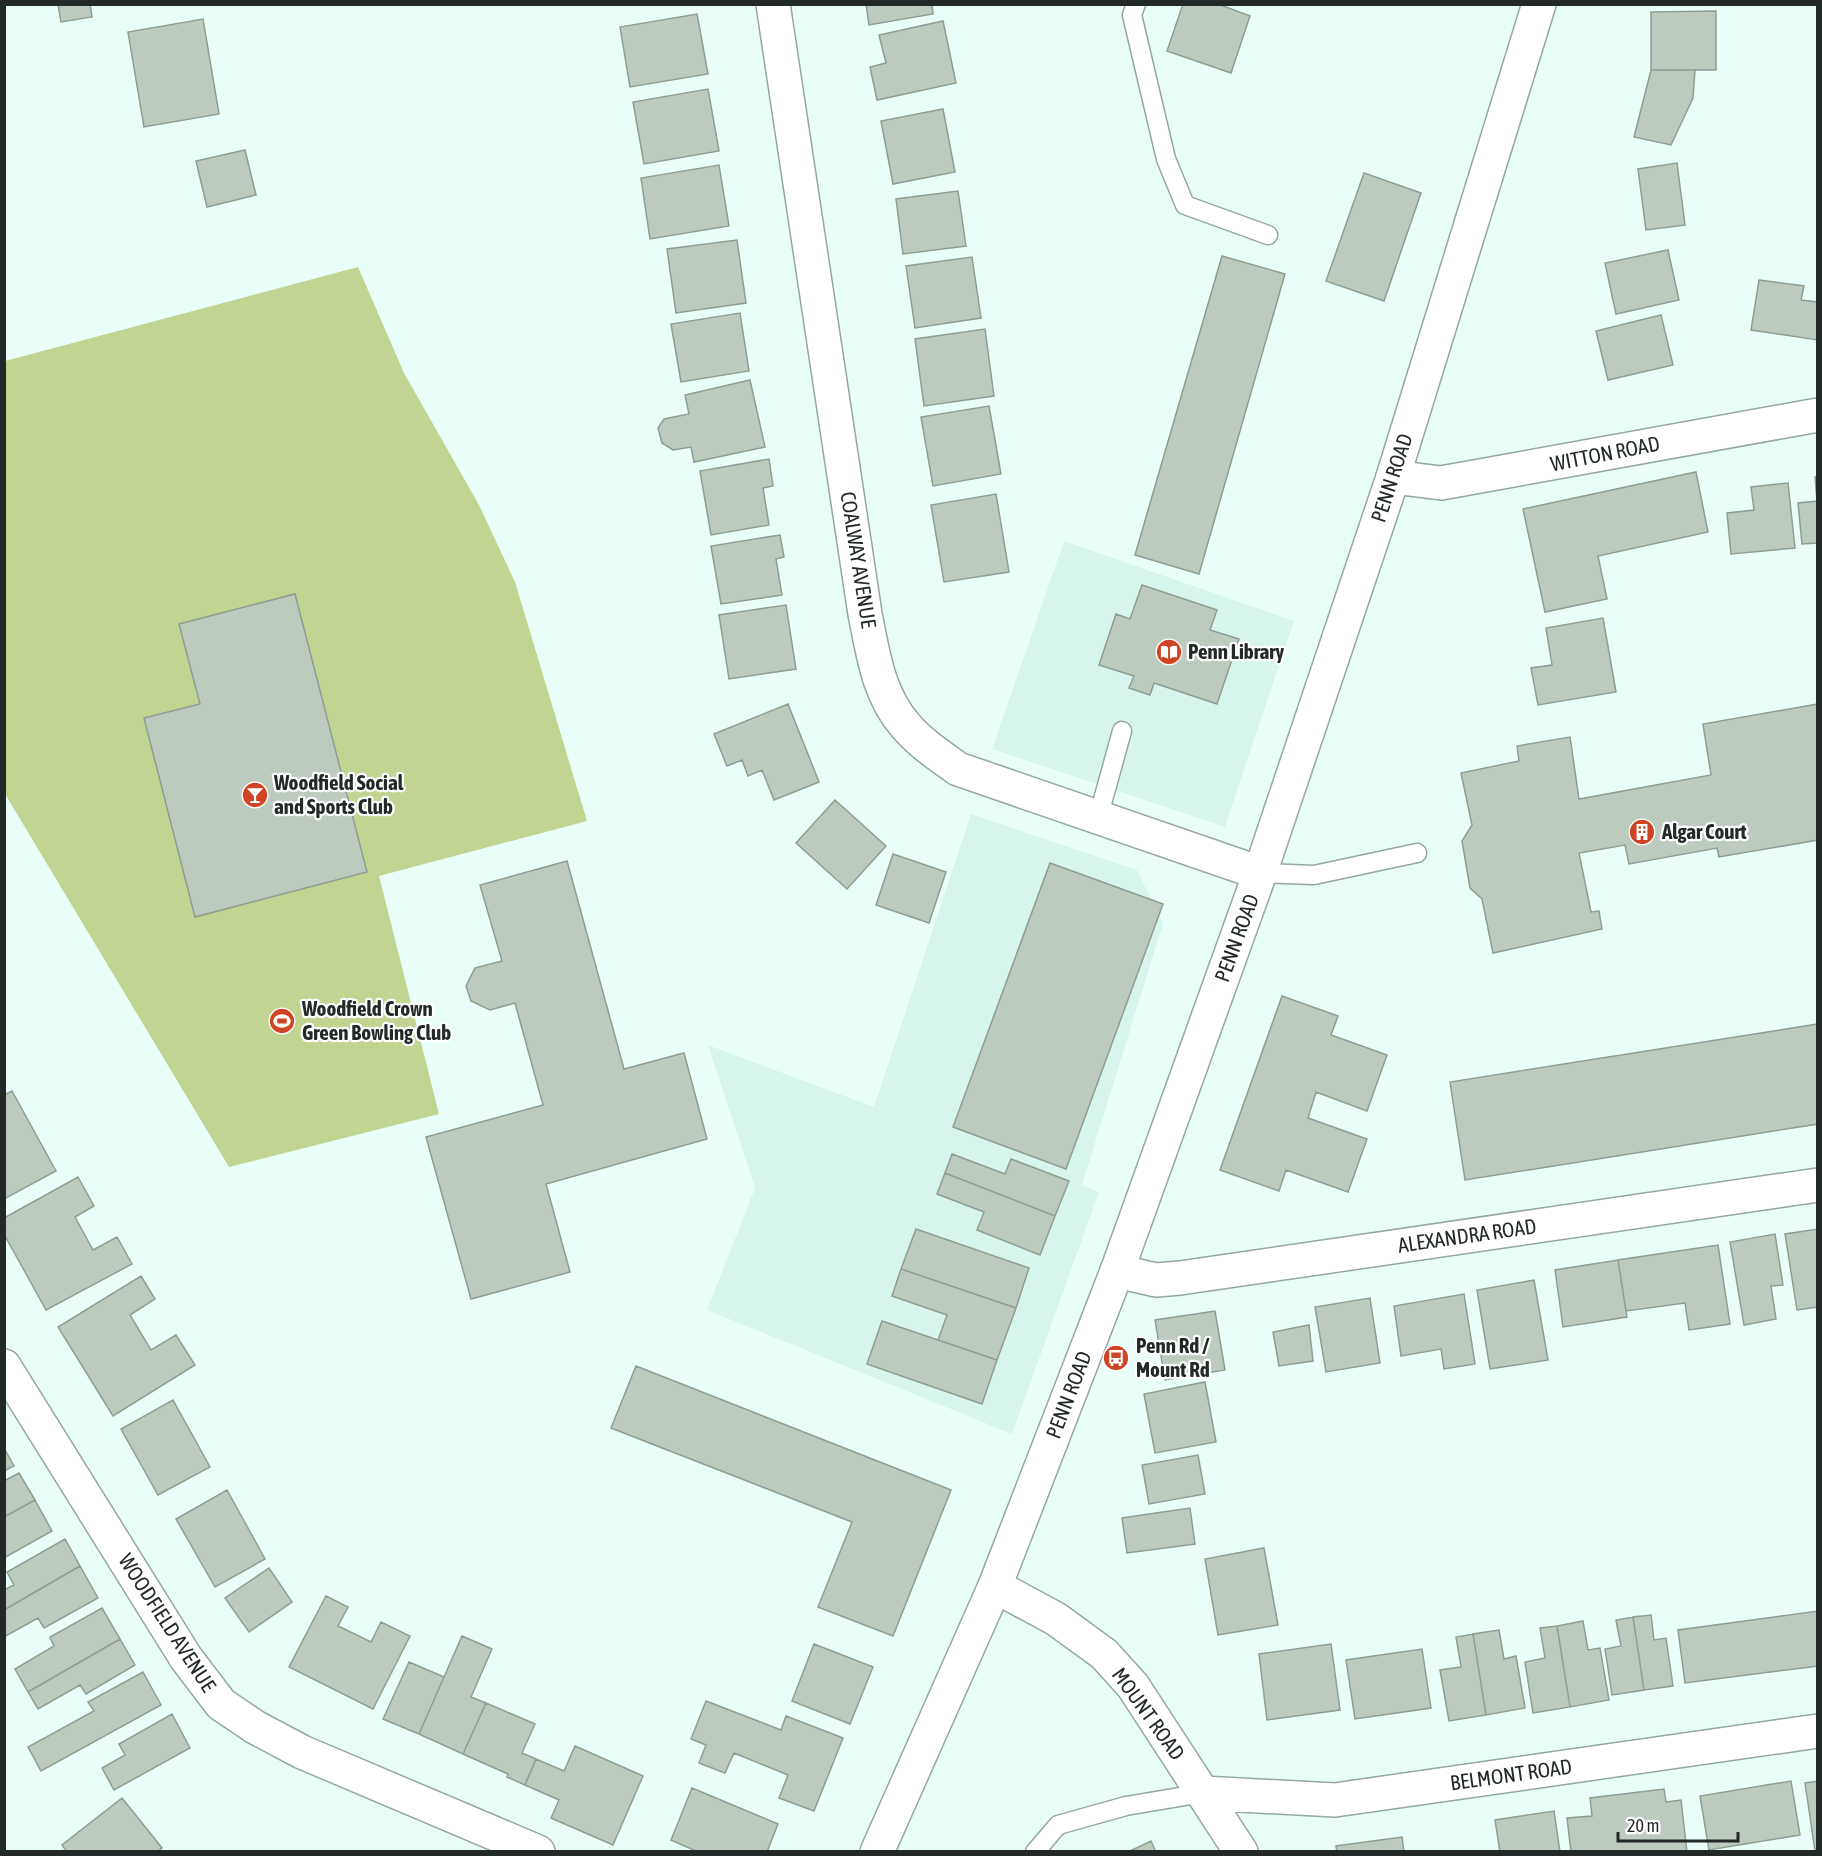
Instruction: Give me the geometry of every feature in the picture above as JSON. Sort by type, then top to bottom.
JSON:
[{"type":"main road","name":"COALWAY AVENUE","points":[[773,4],[866,614],[880,681],[892,708],[906,726],[927,746],[958,770],[1260,873]]},
{"type":"main road","name":"PENN ROAD","points":[[878,1851],[995,1586],[1118,1271],[1260,873],[1393,477],[1539,4]]},
{"type":"main road","name":"WITTON ROAD","points":[[1393,477],[1441,483],[1818,415]]},
{"type":"main road","name":"ALEXANDRA ROAD","points":[[1118,1271],[1156,1280],[1180,1278],[1818,1185]]},
{"type":"main road","name":"WOODFIELD AVENUE","points":[[4,1366],[186,1658],[221,1704],[255,1727],[302,1752],[538,1851]]},
{"type":"main road","name":"MOUNT ROAD","points":[[995,1586],[1056,1620],[1104,1654],[1133,1686],[1241,1851]]},
{"type":"main road","name":"BELMONT ROAD","points":[[1203,1793],[1335,1800],[1818,1731]]},
{"type":"lane","points":[[1136,4],[1132,15],[1166,159],[1185,206],[1268,235]]},
{"type":"lane","points":[[1098,818],[1122,731]]},
{"type":"lane","points":[[1260,873],[1314,875],[1417,853]]},
{"type":"lane","points":[[1035,1851],[1058,1826],[1126,1806],[1203,1793]]},
{"type":"shaded area","points":[[1064,541],[1294,621],[1225,827],[992,749]]},
{"type":"shaded area","points":[[971,814],[1137,870],[1163,924],[1082,1185],[1099,1192],[1012,1434],[707,1310],[755,1188],[708,1045],[874,1107]]},
{"type":"green space","points":[[358,267],[404,373],[479,505],[515,582],[587,821],[379,876],[439,1114],[229,1167],[5,794],[5,361]]},
{"type":"building","points":[[58,4],[90,4],[92,17],[61,22]]},
{"type":"building","points":[[866,4],[932,4],[933,14],[869,25]]},
{"type":"building","points":[[1183,4],[1218,4],[1250,16],[1231,73],[1167,51]]},
{"type":"building","points":[[1716,11],[1716,70],[1651,70],[1651,12]]},
{"type":"building","points":[[697,14],[708,74],[630,87],[620,27]]},
{"type":"building","points":[[203,19],[219,114],[144,127],[128,32]]},
{"type":"building","points":[[943,21],[956,83],[877,100],[870,67],[886,63],[879,35]]},
{"type":"building","points":[[1651,70],[1695,70],[1693,98],[1671,145],[1634,137]]},
{"type":"building","points":[[708,89],[719,151],[644,164],[633,102]]},
{"type":"building","points":[[943,109],[955,172],[893,184],[881,121]]},
{"type":"building","points":[[245,150],[256,195],[207,207],[196,161]]},
{"type":"building","points":[[1677,163],[1685,225],[1646,230],[1638,169]]},
{"type":"building","points":[[719,165],[729,226],[650,239],[641,178]]},
{"type":"building","points":[[1364,173],[1421,193],[1384,301],[1326,281]]},
{"type":"building","points":[[958,191],[966,246],[903,254],[896,199]]},
{"type":"building","points":[[737,240],[746,303],[676,313],[667,249]]},
{"type":"building","points":[[1668,250],[1679,300],[1616,314],[1605,263]]},
{"type":"building","points":[[1222,256],[1285,274],[1199,574],[1135,555]]},
{"type":"building","points":[[972,257],[981,318],[915,328],[906,266]]},
{"type":"building","points":[[1759,280],[1804,286],[1801,300],[1818,302],[1818,340],[1751,330]]},
{"type":"building","points":[[740,313],[749,371],[681,382],[671,324]]},
{"type":"building","points":[[1661,315],[1673,365],[1608,380],[1596,331]]},
{"type":"building","points":[[985,329],[994,396],[924,406],[915,339]]},
{"type":"building","points":[[750,380],[765,447],[694,462],[691,447],[673,450],[662,443],[658,428],[664,419],[689,414],[685,395]]},
{"type":"building","points":[[989,406],[1001,474],[933,486],[921,417]]},
{"type":"building","points":[[769,459],[773,486],[763,488],[769,525],[711,535],[700,471]]},
{"type":"building","points":[[1696,472],[1708,532],[1598,556],[1607,599],[1545,612],[1523,509]]},
{"type":"building","points":[[1815,477],[1818,477],[1818,543],[1802,544],[1798,503],[1817,501]]},
{"type":"building","points":[[1788,483],[1795,548],[1731,554],[1727,513],[1754,510],[1751,487]]},
{"type":"building","points":[[996,494],[1009,572],[944,582],[931,505]]},
{"type":"building","points":[[780,535],[784,557],[776,559],[782,595],[721,604],[711,546]]},
{"type":"building","name":"Penn Library","points":[[1142,585],[1217,610],[1210,630],[1239,639],[1217,704],[1154,683],[1150,695],[1129,688],[1134,676],[1099,665],[1116,614],[1130,619]]},
{"type":"building","name":"Woodfield Social and Sports Club","points":[[295,594],[367,872],[195,917],[144,718],[200,704],[179,624]]},
{"type":"building","points":[[786,605],[796,669],[729,679],[719,615]]},
{"type":"building","points":[[1603,618],[1616,692],[1538,705],[1531,668],[1552,665],[1546,628]]},
{"type":"building","points":[[788,704],[819,782],[774,800],[762,770],[748,776],[742,760],[727,766],[714,734]]},
{"type":"building","name":"Algar Court","points":[[1818,704],[1818,840],[1719,857],[1717,848],[1629,864],[1625,845],[1579,853],[1591,912],[1599,911],[1602,929],[1493,953],[1482,899],[1470,888],[1462,841],[1472,825],[1461,773],[1519,761],[1517,746],[1570,737],[1579,799],[1711,775],[1703,724]]},
{"type":"building","points":[[835,800],[886,846],[847,889],[796,843]]},
{"type":"building","points":[[893,854],[946,872],[929,923],[876,905]]},
{"type":"building","points":[[567,861],[624,1069],[684,1053],[707,1139],[546,1184],[570,1272],[471,1299],[426,1137],[543,1105],[515,1003],[490,1010],[471,1001],[466,986],[475,968],[502,961],[480,885]]},
{"type":"building","points":[[1050,863],[1163,904],[1066,1169],[953,1127]]},
{"type":"building","points":[[1282,996],[1338,1016],[1331,1035],[1387,1055],[1367,1111],[1316,1092],[1308,1118],[1367,1139],[1348,1192],[1286,1170],[1279,1191],[1220,1170]]},
{"type":"building","points":[[1818,1024],[1818,1124],[1465,1180],[1450,1082]]},
{"type":"building","points":[[12,1091],[56,1171],[4,1199],[4,1095]]},
{"type":"building","points":[[952,1154],[1005,1174],[1011,1159],[1069,1181],[1055,1216],[945,1173]]},
{"type":"building","points":[[945,1173],[1055,1216],[1040,1255],[977,1230],[984,1212],[937,1194]]},
{"type":"building","points":[[78,1177],[94,1206],[75,1217],[93,1250],[117,1237],[132,1264],[46,1310],[4,1234],[4,1218]]},
{"type":"building","points":[[916,1229],[1029,1268],[1016,1308],[901,1269]]},
{"type":"building","points":[[1818,1229],[1818,1307],[1797,1310],[1785,1234]]},
{"type":"building","points":[[1775,1234],[1783,1285],[1771,1286],[1776,1319],[1744,1325],[1730,1242]]},
{"type":"building","points":[[1718,1245],[1730,1324],[1689,1330],[1685,1303],[1626,1311],[1618,1260]]},
{"type":"building","points":[[1618,1260],[1627,1317],[1563,1327],[1555,1270]]},
{"type":"building","points":[[901,1269],[1016,1308],[997,1360],[938,1340],[947,1315],[892,1296]]},
{"type":"building","points":[[141,1276],[155,1299],[130,1315],[151,1350],[176,1335],[195,1365],[113,1416],[58,1327]]},
{"type":"building","points":[[1534,1280],[1548,1360],[1490,1369],[1477,1290]]},
{"type":"building","points":[[1464,1294],[1475,1364],[1444,1369],[1441,1349],[1401,1356],[1394,1306]]},
{"type":"building","points":[[1370,1298],[1380,1363],[1326,1372],[1315,1307]]},
{"type":"building","points":[[1215,1311],[1225,1370],[1165,1380],[1155,1320]]},
{"type":"building","points":[[882,1321],[997,1360],[982,1404],[867,1364]]},
{"type":"building","points":[[1309,1325],[1313,1361],[1279,1366],[1273,1332]]},
{"type":"building","points":[[636,1366],[951,1490],[893,1636],[818,1607],[852,1522],[611,1428]]},
{"type":"building","points":[[1205,1382],[1216,1442],[1155,1453],[1144,1394]]},
{"type":"building","points":[[173,1400],[210,1467],[158,1495],[121,1429]]},
{"type":"building","points":[[4,1448],[14,1466],[4,1471]]},
{"type":"building","points":[[1198,1455],[1205,1494],[1149,1504],[1142,1465]]},
{"type":"building","points":[[19,1473],[35,1500],[4,1517],[4,1481]]},
{"type":"building","points":[[227,1490],[265,1559],[215,1587],[176,1519]]},
{"type":"building","points":[[35,1500],[52,1531],[4,1558],[4,1517]]},
{"type":"building","points":[[1190,1508],[1195,1544],[1127,1553],[1122,1518]]},
{"type":"building","points":[[65,1539],[80,1566],[4,1610],[4,1590],[14,1585],[7,1572]]},
{"type":"building","points":[[1264,1548],[1278,1625],[1218,1635],[1205,1559]]},
{"type":"building","points":[[80,1566],[98,1598],[44,1628],[38,1618],[4,1637],[4,1610]]},
{"type":"building","points":[[269,1568],[292,1602],[249,1632],[225,1598]]},
{"type":"building","points":[[326,1596],[348,1607],[338,1626],[371,1642],[381,1622],[410,1636],[373,1709],[289,1667]]},
{"type":"building","points":[[102,1608],[120,1639],[28,1692],[15,1669],[54,1646],[50,1637]]},
{"type":"building","points":[[1818,1611],[1818,1666],[1685,1683],[1678,1630]]},
{"type":"building","points":[[1651,1615],[1654,1640],[1666,1638],[1673,1686],[1644,1690],[1633,1617]]},
{"type":"building","points":[[1633,1617],[1644,1690],[1612,1695],[1605,1649],[1621,1646],[1616,1620]]},
{"type":"building","points":[[1583,1621],[1588,1650],[1600,1648],[1609,1700],[1570,1707],[1557,1626]]},
{"type":"building","points":[[1557,1626],[1570,1707],[1533,1713],[1525,1662],[1545,1658],[1540,1628]]},
{"type":"building","points":[[1499,1630],[1504,1659],[1516,1656],[1525,1708],[1486,1715],[1473,1634]]},
{"type":"building","points":[[1473,1634],[1486,1715],[1449,1721],[1440,1670],[1461,1667],[1456,1637]]},
{"type":"building","points":[[462,1636],[492,1649],[471,1697],[486,1703],[463,1754],[419,1734]]},
{"type":"building","points":[[120,1639],[135,1665],[86,1694],[80,1685],[38,1709],[28,1692]]},
{"type":"building","points":[[814,1644],[873,1667],[850,1724],[792,1701]]},
{"type":"building","points":[[1331,1644],[1340,1710],[1267,1720],[1259,1654]]},
{"type":"building","points":[[1422,1649],[1431,1708],[1355,1719],[1346,1660]]},
{"type":"building","points":[[409,1662],[444,1677],[419,1734],[383,1719]]},
{"type":"building","points":[[143,1672],[161,1705],[41,1771],[28,1747],[94,1711],[88,1702]]},
{"type":"building","points":[[706,1701],[781,1730],[786,1716],[843,1738],[814,1811],[779,1798],[788,1775],[734,1753],[725,1773],[699,1763],[706,1745],[691,1739]]},
{"type":"building","points":[[486,1703],[535,1724],[522,1753],[536,1759],[525,1785],[507,1777],[508,1774],[463,1754]]},
{"type":"building","points":[[172,1714],[190,1748],[114,1790],[102,1768],[125,1755],[119,1744]]},
{"type":"building","points":[[575,1746],[643,1776],[613,1845],[551,1818],[559,1800],[525,1785],[536,1759],[564,1771]]},
{"type":"building","points":[[1791,1781],[1800,1835],[1709,1850],[1700,1796]]},
{"type":"building","points":[[1818,1781],[1818,1851],[1815,1851],[1805,1783]]},
{"type":"building","points":[[692,1788],[778,1824],[767,1852],[698,1852],[671,1840]]},
{"type":"building","points":[[1664,1789],[1666,1802],[1681,1800],[1687,1852],[1571,1852],[1567,1818],[1592,1816],[1590,1798]]},
{"type":"building","points":[[122,1798],[162,1848],[157,1852],[67,1852],[62,1845]]},
{"type":"building","points":[[1554,1811],[1560,1852],[1500,1852],[1495,1820]]},
{"type":"building","points":[[1402,1837],[1404,1852],[1337,1852],[1336,1846]]},
{"type":"building","points":[[1151,1841],[1156,1852],[1128,1852]]},
{"type":"place","name":"Penn Library","points":[[1169,652]]},
{"type":"place","name":"Woodfield Social and Sports Club","points":[[255,795]]},
{"type":"place","name":"Algar Court","points":[[1642,832]]},
{"type":"place","name":"Woodfield Crown Green Bowling Club","points":[[282,1021]]},
{"type":"place","name":"Penn Rd / Mount Rd","points":[[1116,1358]]}]
